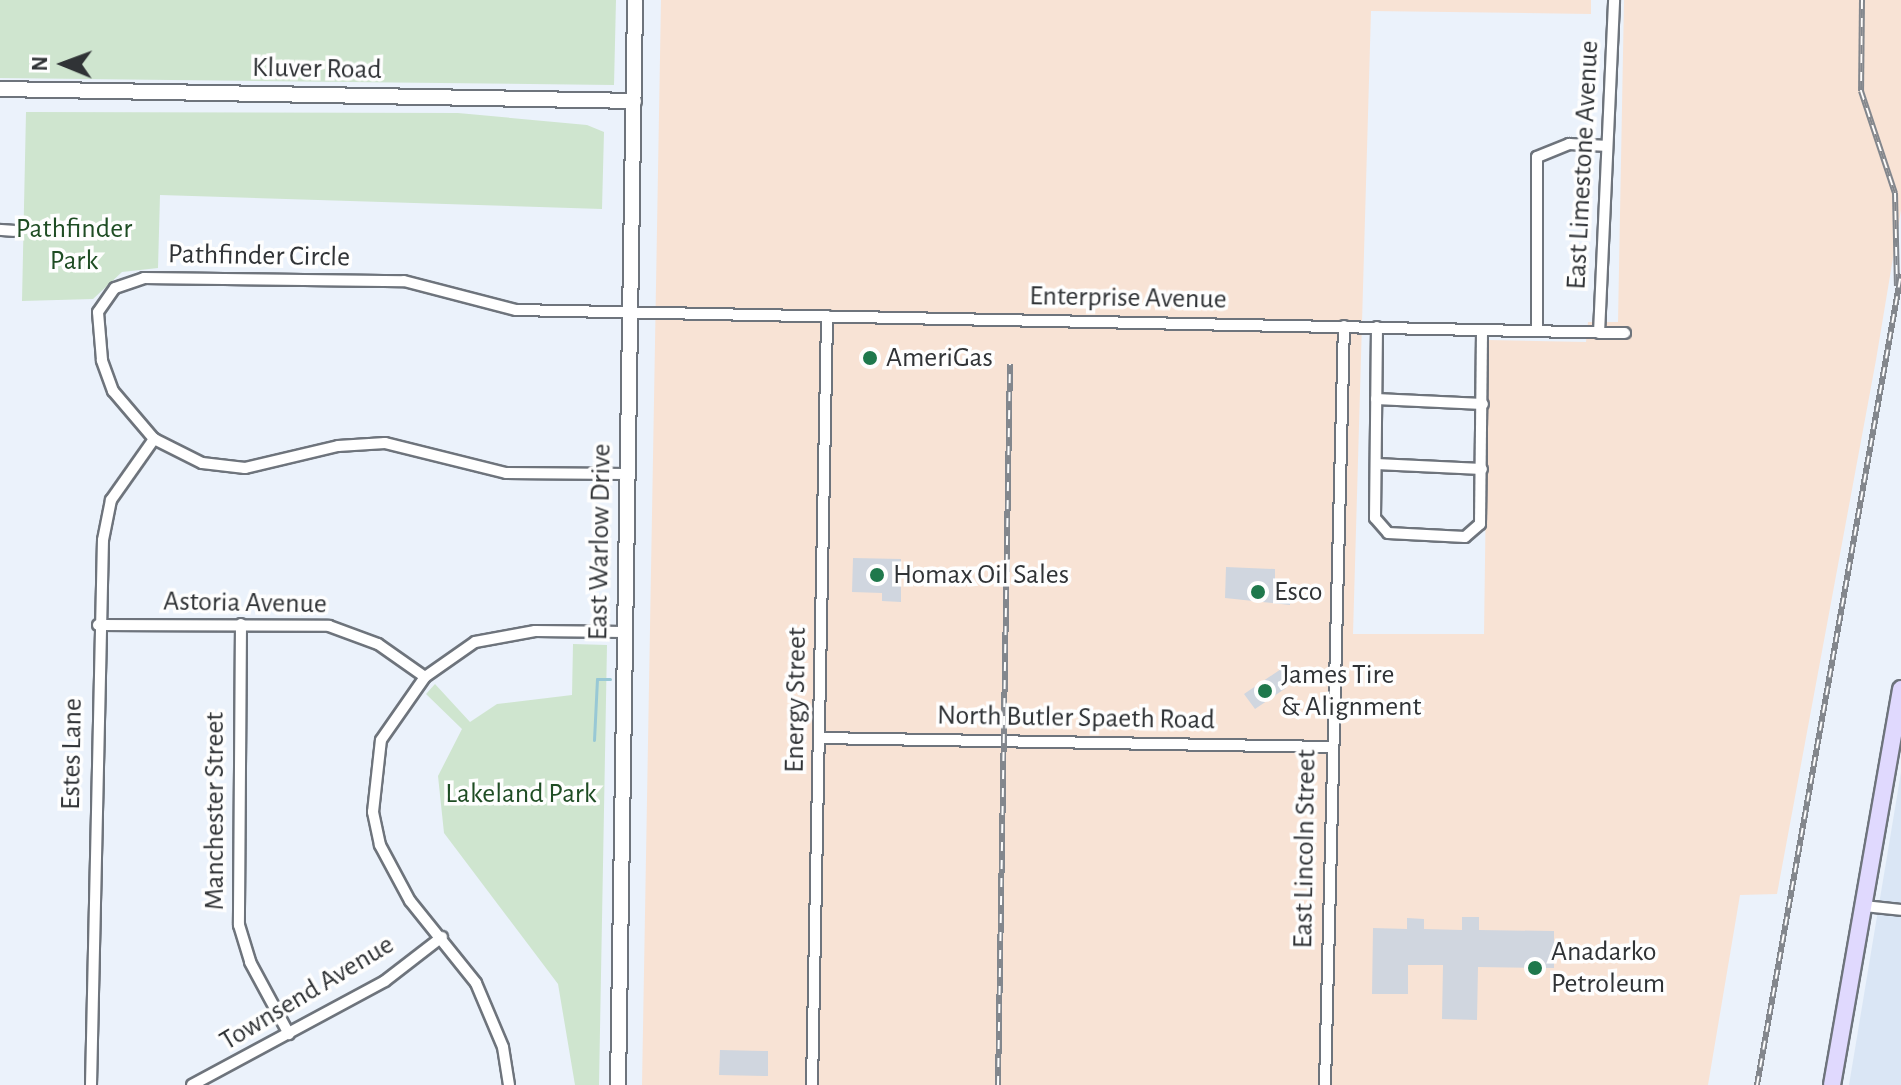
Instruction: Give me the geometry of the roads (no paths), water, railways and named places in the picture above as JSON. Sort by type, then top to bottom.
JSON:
[{"type":"main road","points":[[1832,1085],[1896,746],[1901,689]]},
{"type":"street","name":"East Warlow Drive","points":[[618,1085],[635,0]]},
{"type":"street","name":"East Limestone Avenue","points":[[1599,333],[1604,146],[1613,117],[1614,0]]},
{"type":"street","name":"Kluver Road","points":[[0,89],[634,101]]},
{"type":"street","points":[[1537,331],[1537,157],[1569,144],[1604,146]]},
{"type":"street","points":[[0,230],[14,231]]},
{"type":"street","name":"Pathfinder Circle","points":[[626,474],[506,473],[385,443],[227,468],[178,454],[154,439],[113,391],[102,360],[98,312],[105,298],[128,281],[404,281],[516,310],[629,313]]},
{"type":"street","name":"Enterprise Avenue","points":[[629,313],[1625,333]]},
{"type":"street","name":"Energy Street","points":[[812,1085],[827,316]]},
{"type":"street","name":"East Lincoln Street","points":[[1325,1085],[1331,747],[1344,326]]},
{"type":"street","points":[[1377,327],[1375,518],[1388,533],[1473,534],[1480,524],[1482,330]]},
{"type":"street","points":[[1376,399],[1483,404]]},
{"type":"street","name":"Estes Lane","points":[[91,1085],[98,625],[111,500],[154,439]]},
{"type":"street","points":[[1376,464],[1482,469]]},
{"type":"street","name":"Manchester Street","points":[[241,624],[239,925],[250,962],[289,1034]]},
{"type":"street","name":"Astoria Avenue","points":[[98,625],[329,626],[378,644],[425,677]]},
{"type":"street","points":[[509,1085],[492,1013],[442,937],[395,879],[373,812],[381,740],[425,677],[447,657],[505,635],[625,632]]},
{"type":"street","name":"North Butler Spaeth Road","points":[[819,738],[1331,747]]},
{"type":"street","points":[[1864,906],[1901,910]]},
{"type":"street","name":"Townsend Avenue","points":[[192,1085],[385,981],[442,937]]},
{"type":"waterway","points":[[594,740],[597,679],[610,679]]},
{"type":"railway","points":[[1862,0],[1861,91],[1895,193],[1897,286]]},
{"type":"railway","points":[[1757,1085],[1901,274]]},
{"type":"railway","points":[[998,1085],[1010,364]]},
{"type":"place","name":"AmeriGas","points":[[870,358]]},
{"type":"place","name":"Homax Oil Sales","points":[[877,575]]},
{"type":"place","name":"Esco","points":[[1258,592]]},
{"type":"place","name":"James Tire & Alignment","points":[[1265,691]]},
{"type":"place","name":"Anadarko Petroleum","points":[[1535,968]]},
{"type":"park label","name":"Pathfinder Park","points":[[74,245]]},
{"type":"park label","name":"Lakeland Park","points":[[521,794]]}]
